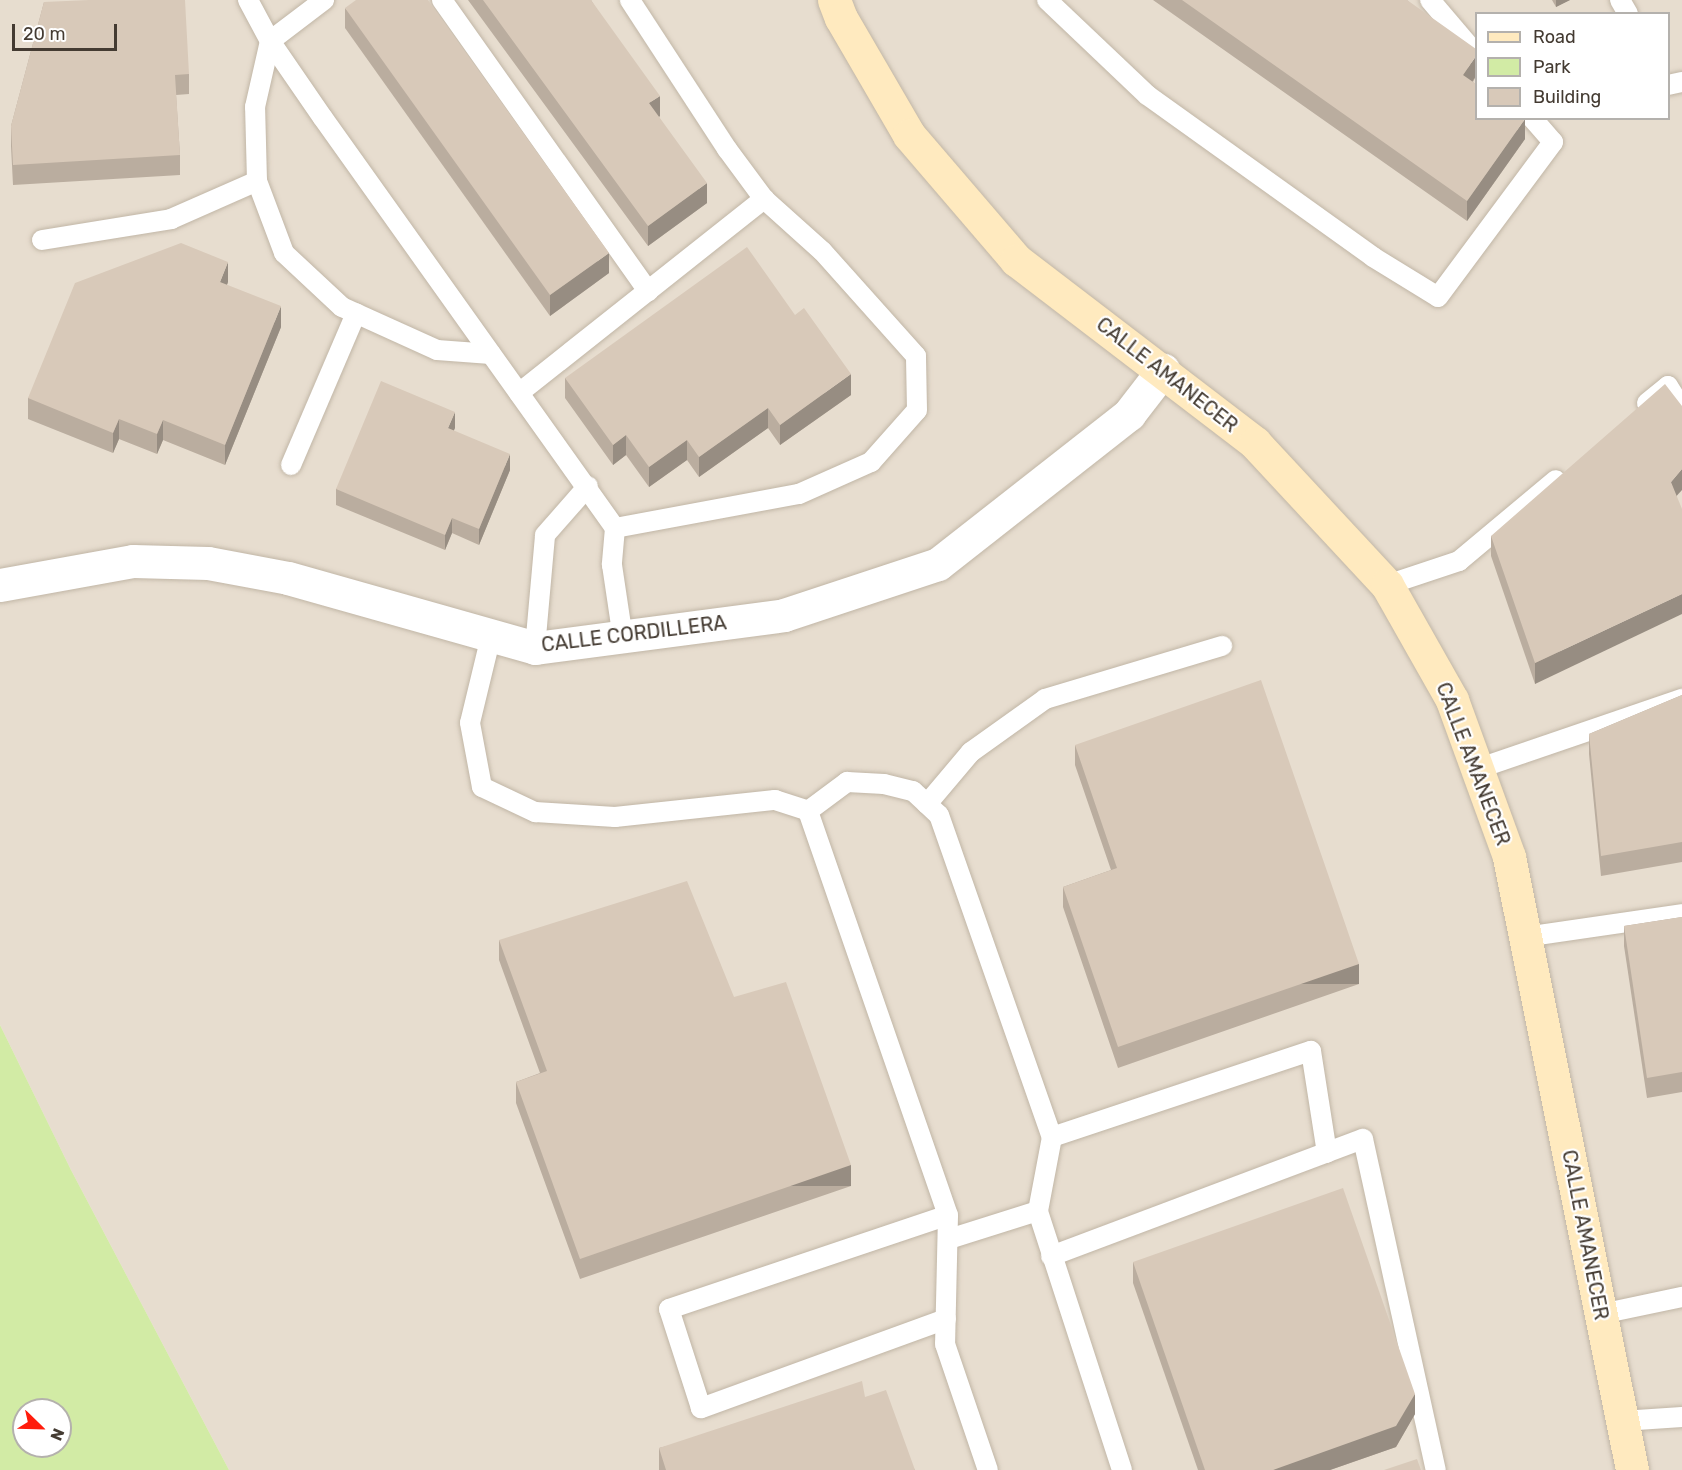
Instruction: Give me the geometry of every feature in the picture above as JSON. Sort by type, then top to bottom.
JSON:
[{"type":"street","name":"CALLE AMANECER","points":[[834,0],[841,18],[909,135],[1016,260],[1163,370],[1255,443],[1388,585],[1452,699],[1509,857],[1632,1470]]},
{"type":"street","name":"CALLE CORDILLERA","points":[[0,585],[134,561],[208,563],[288,578],[535,648],[623,639],[784,615],[938,564],[1130,414],[1163,370]]},
{"type":"lane","points":[[248,0],[270,41],[491,354],[588,486],[615,528],[612,565],[623,639]]},
{"type":"lane","points":[[324,0],[270,41],[255,107],[257,181],[284,253],[342,307],[437,350],[491,354]]},
{"type":"lane","points":[[442,0],[648,291]]},
{"type":"lane","points":[[615,528],[799,494],[871,462],[917,410],[916,356],[822,251],[764,199],[727,149],[630,0]]},
{"type":"lane","points":[[1047,0],[1147,95],[1372,257],[1438,297],[1552,142],[1534,120]]},
{"type":"lane","points":[[1430,0],[1475,53]]},
{"type":"lane","points":[[42,240],[171,219],[257,181]]},
{"type":"lane","points":[[519,393],[764,199]]},
{"type":"lane","points":[[291,465],[356,313]]},
{"type":"lane","points":[[1632,416],[1668,386],[1682,408]]},
{"type":"lane","points":[[1388,585],[1459,561],[1568,470]]},
{"type":"lane","points":[[535,648],[545,535],[588,486]]},
{"type":"lane","points":[[491,636],[470,723],[482,787],[535,812],[615,817],[776,800],[808,810]]},
{"type":"lane","points":[[927,804],[971,752],[1045,699],[1222,646]]},
{"type":"lane","points":[[1477,769],[1682,699]]},
{"type":"lane","points":[[808,810],[848,782],[884,784],[913,791],[939,815],[1052,1137],[1038,1211],[1122,1470]]},
{"type":"lane","points":[[808,810],[948,1215],[945,1344],[988,1470]]},
{"type":"lane","points":[[1525,938],[1682,914]]},
{"type":"lane","points":[[1052,1137],[1311,1051],[1327,1153]]},
{"type":"lane","points":[[1051,1256],[1363,1139],[1436,1470]]},
{"type":"lane","points":[[949,1239],[1038,1211]]},
{"type":"lane","points":[[946,1319],[701,1408],[669,1309],[948,1215]]},
{"type":"lane","points":[[1601,1314],[1682,1298]]},
{"type":"lane","points":[[1622,1421],[1682,1417]]},
{"type":"shaded area","points":[[0,0],[1682,0],[1682,1470],[229,1470],[71,1170],[0,1025]]},
{"type":"green space","points":[[0,1025],[71,1170],[229,1470],[0,1470]]},
{"type":"building","points":[[185,0],[189,74],[175,75],[180,155],[13,165],[11,126],[44,2]]},
{"type":"building","points":[[356,0],[428,0],[609,253],[550,295],[345,8]]},
{"type":"building","points":[[483,0],[591,0],[660,96],[649,103],[707,183],[648,226]]},
{"type":"building","points":[[1182,0],[1407,0],[1475,48],[1475,57],[1463,75],[1475,83],[1475,120],[1524,120],[1467,201]]},
{"type":"building","points":[[181,243],[228,262],[220,282],[281,306],[225,445],[163,420],[157,434],[119,419],[113,433],[28,398],[75,283]]},
{"type":"building","points":[[747,247],[795,315],[804,308],[851,374],[780,425],[768,408],[699,457],[687,440],[649,467],[626,435],[613,445],[565,378]]},
{"type":"building","points":[[381,381],[455,412],[448,428],[510,454],[479,529],[452,518],[445,535],[336,489]]},
{"type":"building","points":[[1665,384],[1682,406],[1682,469],[1671,482],[1682,509],[1682,594],[1535,663],[1491,536]]},
{"type":"building","points":[[1261,680],[1359,964],[1118,1047],[1063,887],[1117,868],[1075,745]]},
{"type":"building","points":[[1682,695],[1682,842],[1601,856],[1589,734]]},
{"type":"building","points":[[687,881],[734,997],[786,982],[851,1165],[580,1259],[516,1082],[547,1071],[499,940]]},
{"type":"building","points":[[1682,917],[1682,1072],[1647,1078],[1624,926]]},
{"type":"building","points":[[1343,1188],[1415,1394],[1396,1426],[1273,1470],[1205,1470],[1133,1262]]},
{"type":"building","points":[[862,1381],[865,1397],[886,1390],[915,1470],[666,1470],[659,1448]]},
{"type":"building","points":[[1417,1459],[1421,1470],[1384,1470]]}]
